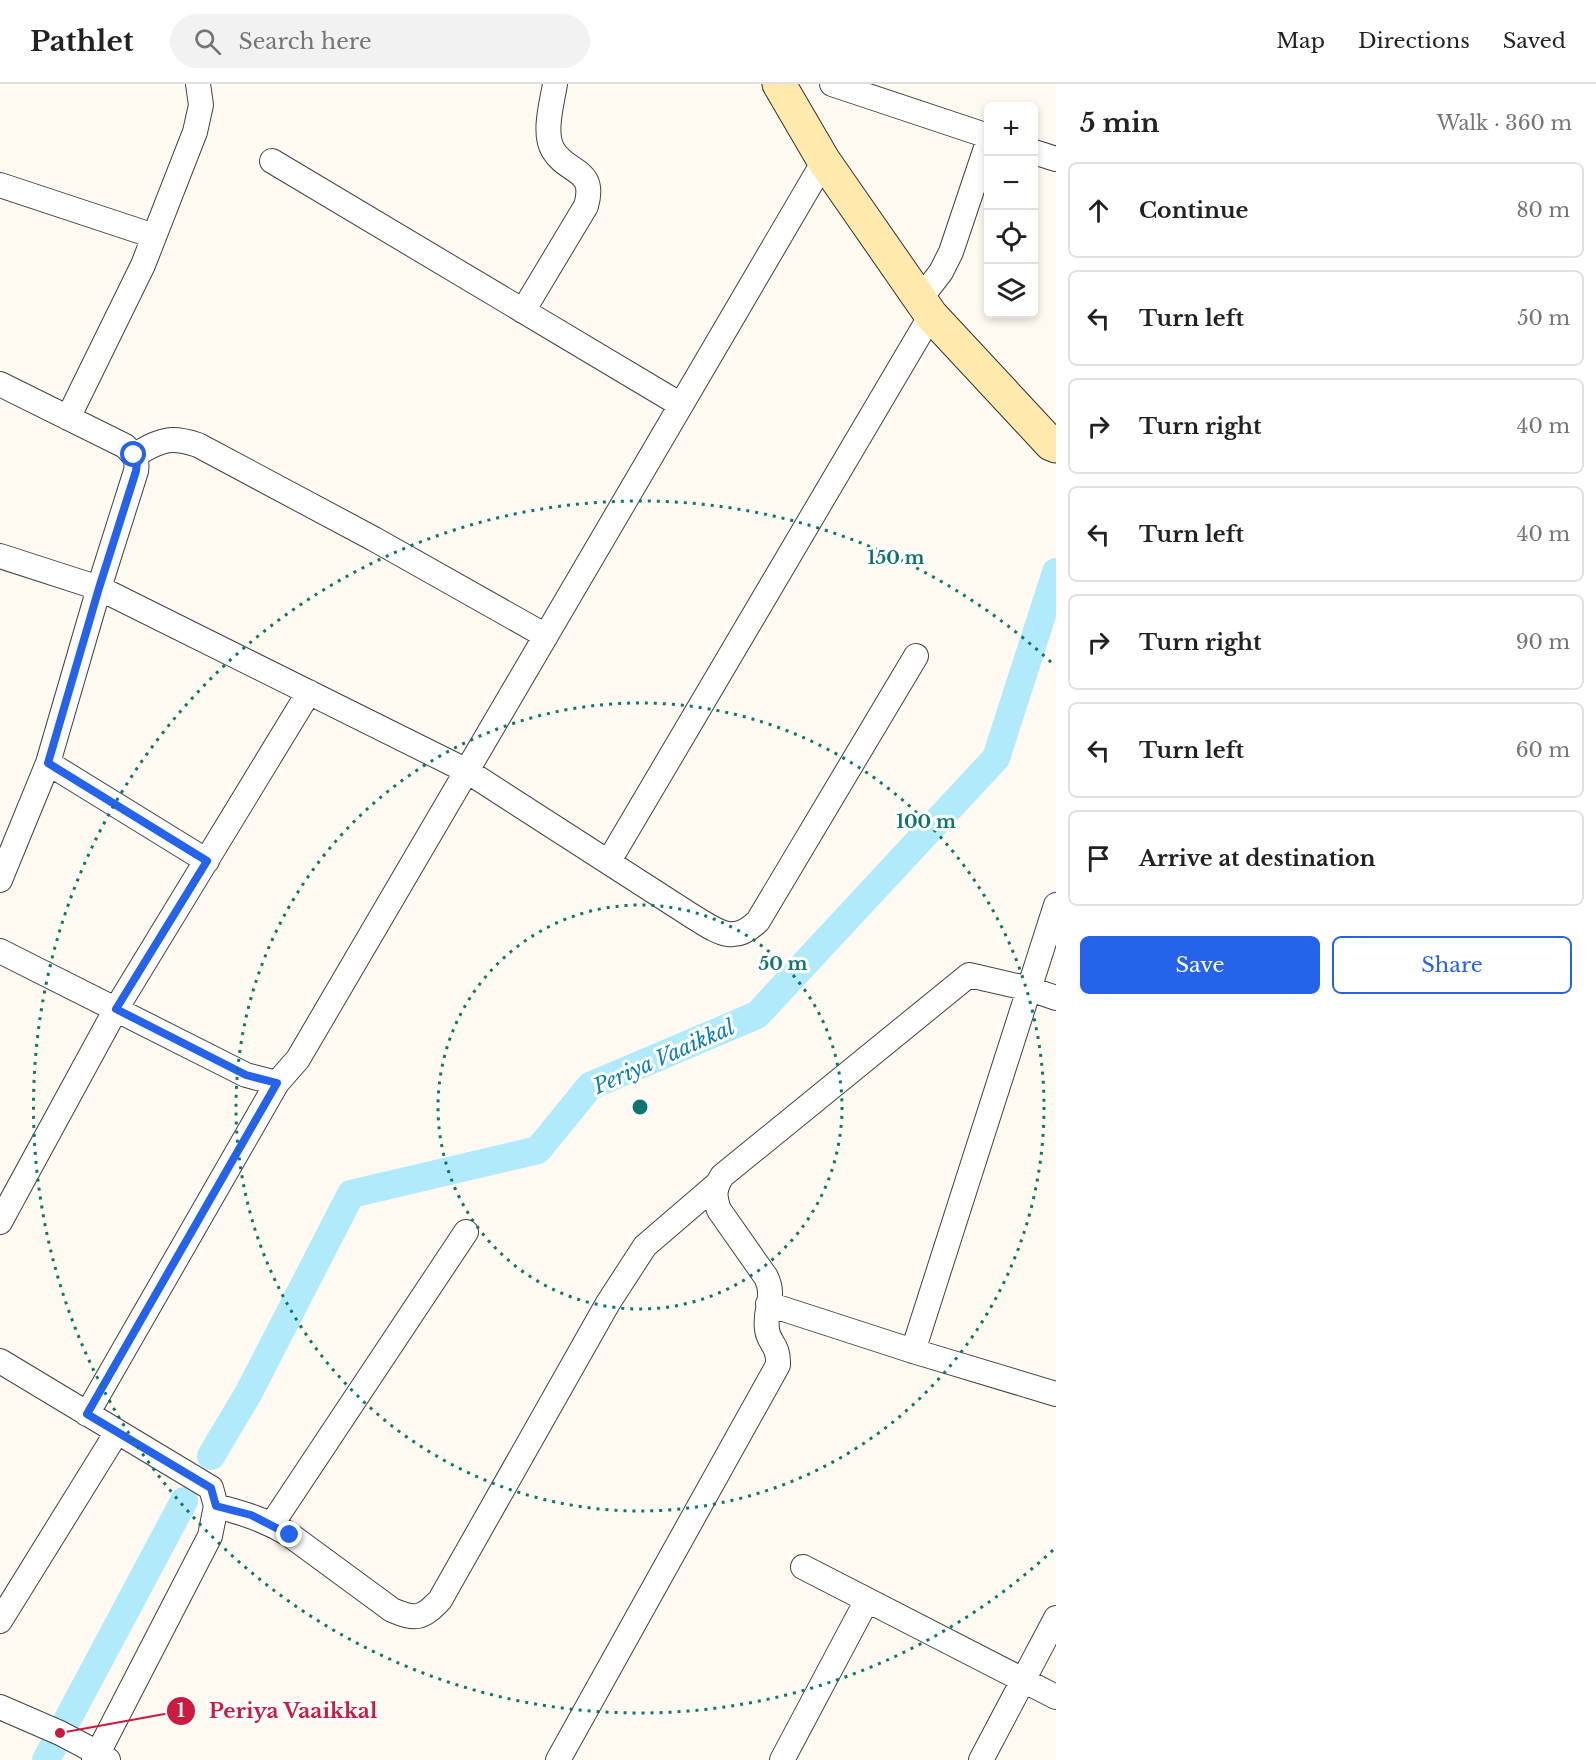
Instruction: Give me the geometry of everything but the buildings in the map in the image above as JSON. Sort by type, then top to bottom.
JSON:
[{"type":"street","points":[[68,418],[143,266],[195,132],[201,105],[198,84]]},
{"type":"street","points":[[523,311],[586,206],[589,195],[588,183],[582,174],[552,149],[549,136],[555,84]]},
{"type":"street","points":[[779,84],[824,161],[926,307],[1054,445]]},
{"type":"street","points":[[832,84],[984,135]]},
{"type":"street","points":[[1038,153],[1056,159]]},
{"type":"street","points":[[609,861],[926,307],[951,252],[984,154]]},
{"type":"street","points":[[272,161],[681,405]]},
{"type":"street","points":[[87,1414],[277,1083],[298,1059],[824,161]]},
{"type":"street","points":[[0,185],[154,236]]},
{"type":"street","points":[[0,384],[125,446],[137,462],[48,763],[0,880]]},
{"type":"street","points":[[134,455],[166,439],[182,440],[198,445],[374,539],[546,636]]},
{"type":"street","points":[[0,556],[99,588],[467,771],[715,930],[733,936],[748,930],[758,921],[916,656]]},
{"type":"street","points":[[0,1222],[116,1009],[309,692]]},
{"type":"street","points":[[48,763],[207,861]]},
{"type":"street","points":[[913,1351],[1056,905]]},
{"type":"street","points":[[0,951],[246,1075],[277,1083]]},
{"type":"street","points":[[0,1360],[172,1465],[214,1497],[290,1535],[392,1610],[410,1617],[427,1614],[440,1600],[608,1303],[645,1246],[716,1185],[722,1176],[969,975],[1030,989],[1056,999]]},
{"type":"street","points":[[558,1760],[778,1365],[779,1352],[767,1331],[771,1288],[766,1277],[719,1210],[714,1197],[716,1185]]},
{"type":"street","points":[[272,1524],[466,1232]]},
{"type":"street","points":[[768,1304],[1056,1394]]},
{"type":"street","points":[[0,1621],[117,1432]]},
{"type":"street","points":[[0,1707],[60,1733],[100,1758],[210,1536],[214,1497]]},
{"type":"street","points":[[803,1567],[1056,1697]]},
{"type":"street","points":[[782,1760],[867,1600]]},
{"type":"street","points":[[981,1760],[1056,1618]]},
{"type":"waterway","name":"Periya Vaaikkal","points":[[211,1456],[248,1394],[351,1194],[538,1150],[590,1086],[757,1015],[996,758],[1056,572]]},
{"type":"waterway","name":"Periya Vaaikkal","points":[[46,1760],[184,1501]]},
{"type":"place","name":"Periya Vaaikkal","points":[[60,1733]]},
{"type":"route","points":[[134,455],[137,462],[136,471],[127,504],[99,588],[48,763],[207,861],[116,1009],[246,1075],[277,1083],[87,1414],[211,1488],[216,1506],[251,1515],[290,1535]]}]
